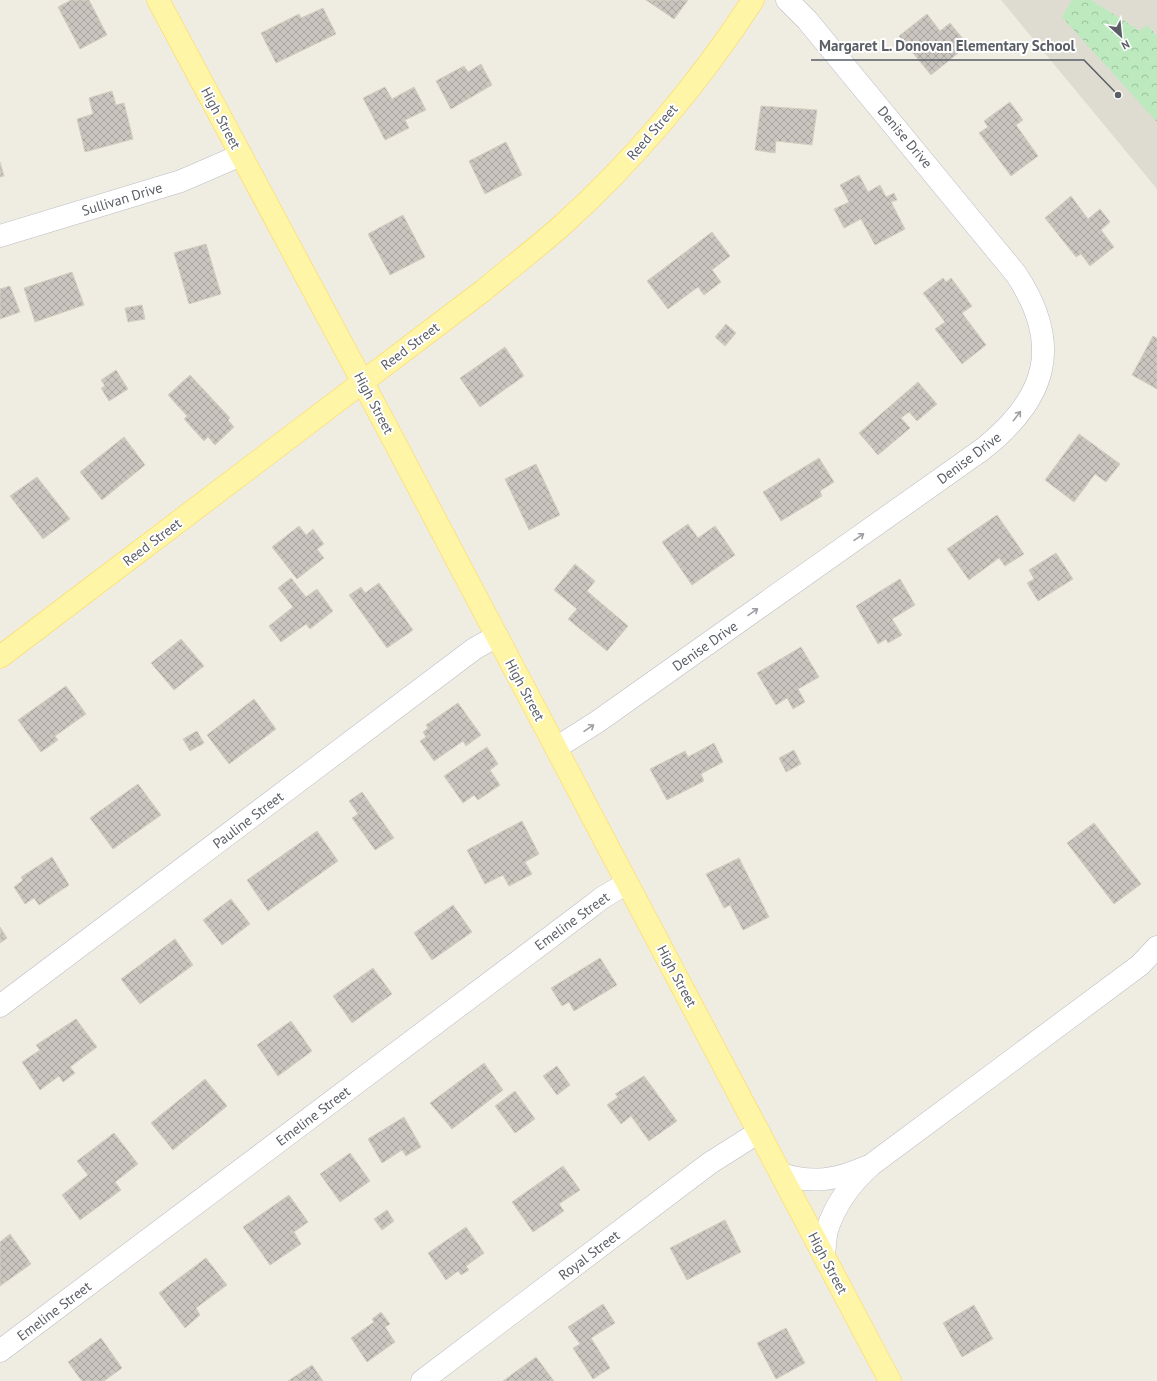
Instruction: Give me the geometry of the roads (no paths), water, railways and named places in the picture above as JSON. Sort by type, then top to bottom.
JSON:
[{"type":"main road","name":"High Street","points":[[158,0],[363,382],[824,1255],[887,1380]]},
{"type":"main road","name":"Reed Street","points":[[0,657],[484,290],[560,228],[601,188],[639,147],[689,88],[753,0]]},
{"type":"street","name":"Denise Drive","points":[[556,748],[591,727],[996,439],[1017,416],[1027,402],[1041,374],[1044,361],[1044,346],[1039,317],[1033,301],[1016,274],[807,20],[788,0]]},
{"type":"street","name":"Sullivan Drive","points":[[0,236],[181,181],[241,155]]},
{"type":"street","name":"Pauline Street","points":[[0,1006],[474,650],[497,636]]},
{"type":"street","name":"Emeline Street","points":[[0,1351],[602,898],[627,883]]},
{"type":"street","points":[[824,1255],[827,1231],[837,1207],[852,1184],[871,1164],[1140,965],[1157,947]]},
{"type":"street","name":"Royal Street","points":[[422,1381],[710,1163],[759,1132]]},
{"type":"street","points":[[781,1174],[796,1179],[821,1180],[847,1174],[871,1164]]},
{"type":"place","name":"Margaret L. Donovan Elementary School","points":[[1118,95]]}]
